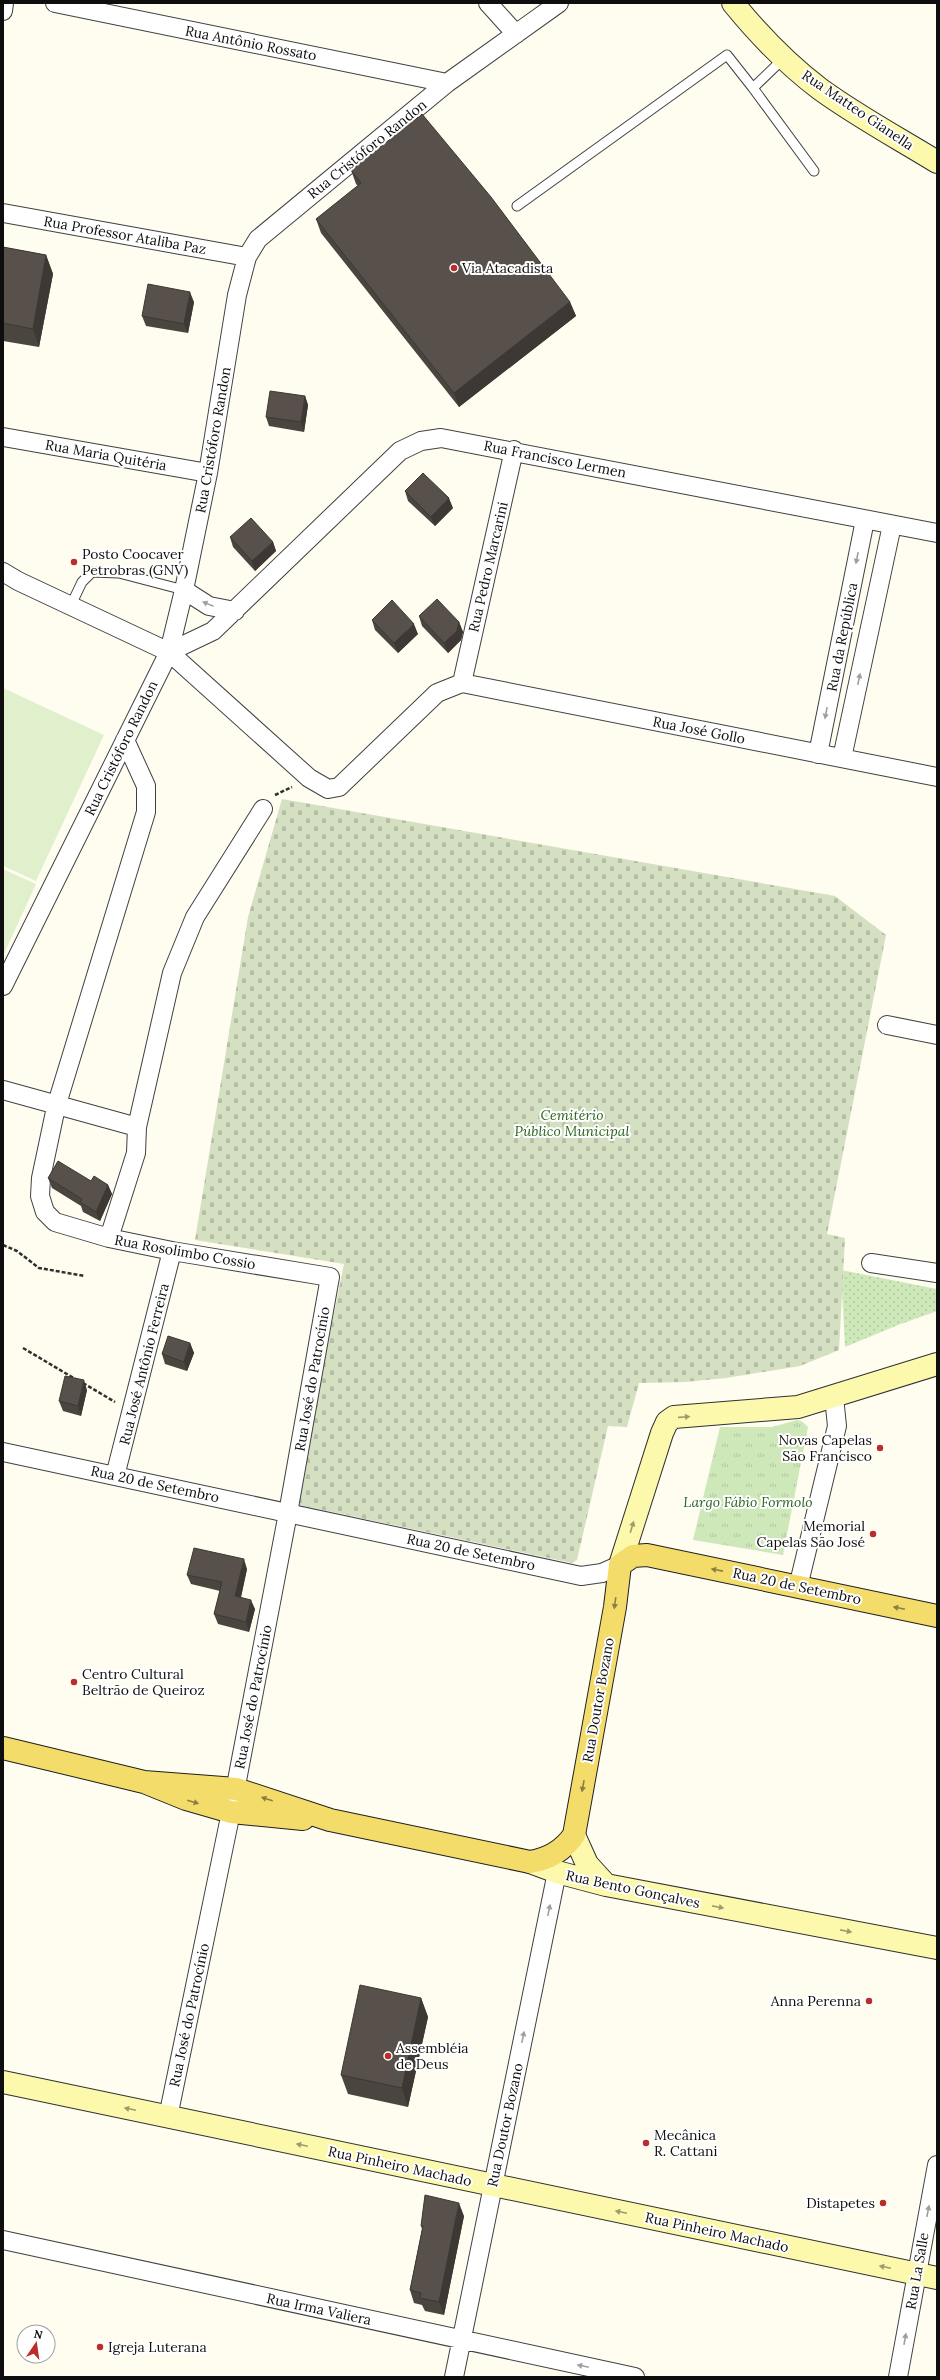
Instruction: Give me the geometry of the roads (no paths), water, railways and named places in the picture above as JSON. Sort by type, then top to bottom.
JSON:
[{"type":"main road","name":"Rua 20 de Setembro","points":[[620,1565],[632,1556],[648,1556],[937,1616]]},
{"type":"main road","name":"Rua Doutor Bozano","points":[[574,1835],[615,1607],[620,1565]]},
{"type":"main road","name":"Rua Bento Gonçalves","points":[[3,1748],[144,1782],[236,1789],[330,1820],[530,1862]]},
{"type":"main road","name":"Rua Bento Gonçalves","points":[[144,1782],[186,1800],[231,1812],[279,1818],[330,1820]]},
{"type":"main road","points":[[530,1862],[542,1860],[565,1848],[574,1835]]},
{"type":"street","points":[[3,10],[4,3]]},
{"type":"street","name":"Rua Antônio Rossato","points":[[55,3],[447,83]]},
{"type":"street","points":[[488,3],[516,34]]},
{"type":"street","name":"Rua Cristóforo Randon","points":[[3,986],[169,652],[184,590],[208,473],[237,296],[247,257],[258,239],[447,83],[559,3]]},
{"type":"street","name":"Rua Matteo Gianella","points":[[733,3],[757,32],[820,89],[937,162]]},
{"type":"street","name":"Rua Professor Ataliba Paz","points":[[3,213],[247,257]]},
{"type":"street","name":"Rua Maria Quitéria","points":[[3,437],[208,473]]},
{"type":"street","name":"Rua Francisco Lermen","points":[[169,652],[213,630],[235,611],[400,451],[421,440],[441,438],[514,450],[937,533]]},
{"type":"street","name":"Rua Pedro Marcarini","points":[[462,683],[514,450]]},
{"type":"street","name":"Rua da República","points":[[818,754],[865,520]]},
{"type":"street","name":"Rua da República","points":[[842,758],[892,525]]},
{"type":"street","points":[[3,572],[18,581],[169,652],[309,778],[328,789],[339,787],[437,693],[462,683]]},
{"type":"street","points":[[184,590],[210,606],[235,611]]},
{"type":"street","name":"Rua José Gollo","points":[[462,683],[937,777]]},
{"type":"street","points":[[56,1106],[146,812],[146,786],[125,740]]},
{"type":"street","points":[[109,1238],[136,1153],[138,1127],[172,973],[195,917],[263,809]]},
{"type":"street","points":[[887,1025],[937,1035]]},
{"type":"street","points":[[3,1090],[56,1106],[138,1127]]},
{"type":"street","name":"Rua Rosolimbo Cossio","points":[[56,1106],[41,1178],[40,1196],[45,1212],[55,1222],[109,1238],[172,1252],[330,1276]]},
{"type":"street","name":"Rua José Antônio Ferreira","points":[[115,1476],[133,1412],[172,1252]]},
{"type":"street","points":[[871,1263],[937,1273]]},
{"type":"street","name":"Rua José do Patrocínio","points":[[168,2117],[236,1789],[288,1513],[330,1276]]},
{"type":"street","points":[[620,1565],[662,1432],[667,1422],[674,1417],[798,1407],[834,1398],[937,1364]]},
{"type":"street","points":[[798,1587],[837,1426],[834,1398]]},
{"type":"street","name":"Rua 20 de Setembro","points":[[3,1452],[581,1576],[602,1573],[620,1565]]},
{"type":"street","points":[[574,1835],[586,1864],[606,1885]]},
{"type":"street","name":"Rua Bento Gonçalves","points":[[530,1862],[557,1872],[606,1885],[937,1948]]},
{"type":"street","name":"Rua Doutor Bozano","points":[[454,2377],[557,1872]]},
{"type":"street","name":"Rua Pinheiro Machado","points":[[3,2082],[937,2278]]},
{"type":"street","name":"Rua La Salle","points":[[898,2377],[937,2165]]},
{"type":"street","name":"Rua Irma Valiera","points":[[3,2240],[635,2377]]},
{"type":"lane","points":[[517,206],[727,55],[814,171]]},
{"type":"lane","points":[[753,88],[784,58]]},
{"type":"lane","points":[[71,605],[82,582],[92,572],[119,573],[184,590]]},
{"type":"place","name":"Via Atacadista","points":[[454,268]]},
{"type":"place","name":"Posto Coocaver Petrobras (GNV)","points":[[74,562]]},
{"type":"place","name":"Novas Capelas São Francisco","points":[[880,1448]]},
{"type":"place","name":"Memorial Capelas São José","points":[[873,1534]]},
{"type":"place","name":"Centro Cultural Beltrão de Queiroz","points":[[74,1682]]},
{"type":"place","name":"Anna Perenna","points":[[869,2001]]},
{"type":"place","name":"Assembléia de Deus","points":[[388,2056]]},
{"type":"place","name":"Mecânica R. Cattani","points":[[646,2143]]},
{"type":"place","name":"Distapetes","points":[[883,2203]]},
{"type":"place","name":"Igreja Luterana","points":[[100,2347]]},
{"type":"park label","name":"Cemitério Público Municipal","points":[[572,1124]]},
{"type":"park label","name":"Largo Fábio Formolo","points":[[748,1502]]}]
